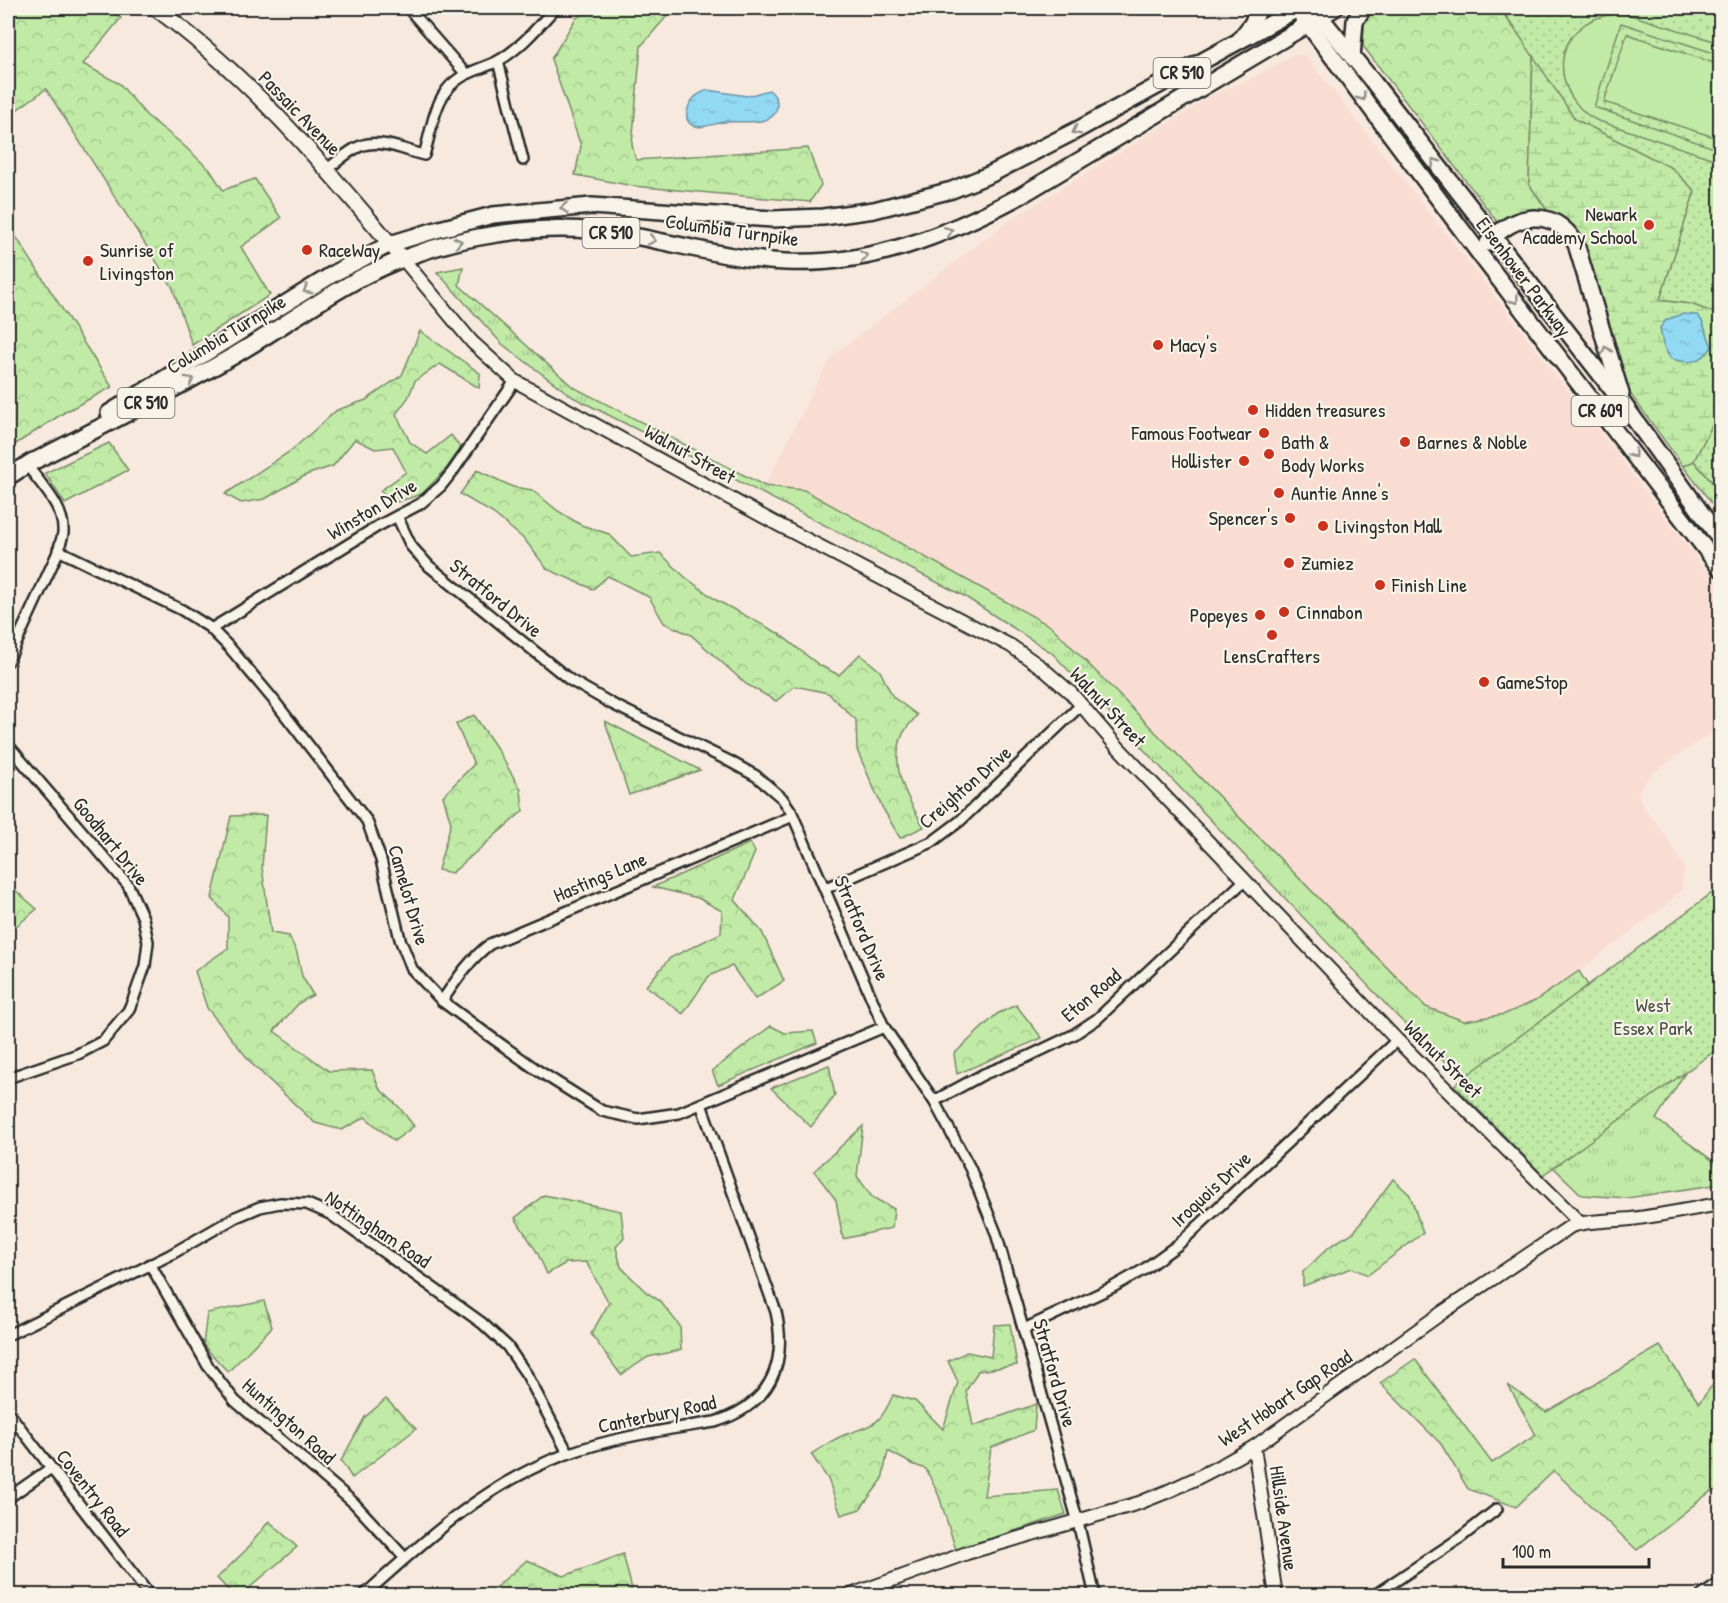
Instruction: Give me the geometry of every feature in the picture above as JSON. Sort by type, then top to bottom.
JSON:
[{"type":"main road","name":"Passaic Avenue","points":[[155,8],[213,52],[267,106],[327,170],[403,259]]},
{"type":"main road","points":[[1236,43],[1252,24],[1259,8]]},
{"type":"main road","name":"Columbia Turnpike","points":[[27,465],[182,366],[338,271],[390,244],[494,215],[546,209],[592,206],[795,219],[855,213],[911,202],[952,190],[991,174],[1079,129],[1297,8]]},
{"type":"main road","name":"Eisenhower Parkway","points":[[1297,8],[1313,16],[1374,83],[1625,406],[1720,539]]},
{"type":"main road","name":"Columbia Turnpike","points":[[27,465],[235,355],[366,275],[437,247],[480,237],[526,231],[579,230],[626,234],[715,253],[786,262],[834,260],[876,254],[928,240],[990,212],[1214,82],[1313,16],[1335,8]]},
{"type":"main road","points":[[1352,57],[1355,21],[1363,8]]},
{"type":"main road","name":"Eisenhower Parkway","points":[[1313,16],[1327,50],[1720,568]]},
{"type":"main road","points":[[1274,44],[1293,39],[1308,41],[1327,50]]},
{"type":"main road","points":[[1479,253],[1511,224],[1529,218],[1557,223],[1571,236],[1576,244],[1625,406]]},
{"type":"main road","name":"CR 510","points":[[8,477],[27,465]]},
{"type":"street","points":[[408,8],[465,73]]},
{"type":"street","points":[[327,170],[356,149],[368,144],[384,145],[424,155],[444,94],[465,73],[498,61],[533,33],[555,8]]},
{"type":"street","points":[[498,61],[524,160]]},
{"type":"street","name":"Walnut Street","points":[[403,259],[472,342],[515,381],[777,524],[1011,646],[1041,667],[1081,705],[1114,743],[1397,1040],[1580,1223]]},
{"type":"street","name":"Winston Drive","points":[[211,629],[378,526],[420,504],[441,486],[453,471],[515,381]]},
{"type":"street","points":[[8,661],[63,534],[58,508],[27,465]]},
{"type":"street","name":"Stratford Drive","points":[[397,516],[411,546],[429,566],[570,680],[612,704],[756,776],[782,798],[793,816],[826,888],[884,1027],[934,1101],[970,1168],[996,1233],[1078,1522],[1095,1596]]},
{"type":"street","name":"Camelot Drive","points":[[58,550],[183,610],[211,629],[272,698],[368,821],[381,860],[400,939],[412,969],[442,1001],[537,1070],[602,1111],[638,1119],[657,1118],[678,1113],[884,1027]]},
{"type":"street","name":"Creighton Drive","points":[[826,888],[932,842],[960,820],[1081,705]]},
{"type":"street","name":"Goodhart Drive","points":[[8,745],[128,885],[144,918],[148,942],[145,966],[133,1000],[128,1011],[103,1041],[78,1054],[8,1078]]},
{"type":"street","name":"Hastings Lane","points":[[442,1001],[478,953],[497,941],[793,816]]},
{"type":"street","name":"Eton Road","points":[[934,1101],[984,1074],[1073,1035],[1097,1019],[1245,880]]},
{"type":"street","name":"Iroquois Drive","points":[[1024,1329],[1113,1287],[1143,1270],[1179,1244],[1397,1040]]},
{"type":"street","name":"Canterbury Road","points":[[363,1596],[469,1505],[516,1476],[568,1453],[615,1439],[728,1418],[753,1404],[767,1385],[776,1366],[781,1342],[776,1312],[701,1104]]},
{"type":"street","name":"Nottingham Road","points":[[8,1335],[170,1256],[236,1217],[260,1207],[280,1203],[307,1203],[332,1215],[482,1323],[507,1346],[527,1375],[568,1453]]},
{"type":"street","points":[[1580,1223],[1635,1218],[1720,1204]]},
{"type":"street","name":"West Hobart Gap Road","points":[[848,1596],[967,1553],[1078,1522],[1166,1493],[1230,1461],[1254,1447],[1560,1232],[1580,1223]]},
{"type":"street","name":"Huntington Road","points":[[150,1264],[208,1366],[236,1401],[354,1503],[405,1558]]},
{"type":"street","name":"Coventry Road","points":[[8,1412],[150,1596]]},
{"type":"street","name":"Hillside Avenue","points":[[1254,1447],[1276,1596]]},
{"type":"street","points":[[8,1498],[51,1468]]},
{"type":"street","points":[[1366,1596],[1376,1594],[1460,1538],[1497,1509]]},
{"type":"street","points":[[1701,1596],[1714,1592],[1720,1583]]},
{"type":"shaded area","name":"Livingston Mall","points":[[1294,54],[1305,55],[1720,588],[1720,727],[1654,772],[1638,791],[1642,806],[1665,834],[1684,866],[1682,889],[1666,905],[1579,971],[1535,1001],[1505,1014],[1464,1021],[1426,1007],[1052,627],[805,490],[765,486],[833,355],[1007,222],[1216,93],[1245,82]]},
{"type":"green space","points":[[8,8],[105,8],[121,18],[83,64],[120,84],[146,115],[210,170],[223,190],[255,179],[281,218],[241,247],[270,295],[192,345],[172,286],[46,89],[8,116]]},
{"type":"green space","points":[[596,8],[674,8],[641,46],[632,145],[636,160],[808,148],[821,185],[810,202],[633,186],[575,175],[581,146],[551,59],[576,18]]},
{"type":"green space","points":[[1375,8],[1499,8],[1533,54],[1529,184],[1549,213],[1498,223],[1363,46],[1364,23]]},
{"type":"green space","points":[[1501,8],[1720,8],[1720,327],[1715,313],[1691,304],[1660,300],[1695,191],[1672,168],[1575,119]]},
{"type":"green space","points":[[1624,13],[1720,43],[1720,55],[1621,23],[1594,107],[1720,150],[1720,161],[1596,120],[1575,102],[1568,90],[1563,64],[1565,51],[1571,38],[1581,27],[1596,18]]},
{"type":"green space","points":[[1627,34],[1720,65],[1720,139],[1604,102]]},
{"type":"green space","points":[[1533,54],[1575,119],[1672,168],[1695,191],[1660,300],[1691,304],[1715,313],[1720,327],[1720,410],[1694,461],[1683,466],[1629,392],[1614,353],[1583,243],[1549,213],[1529,184]]},
{"type":"green space","points":[[8,224],[112,387],[65,412],[8,449]]},
{"type":"green space","points":[[463,267],[459,285],[573,387],[765,486],[804,490],[1052,627],[1426,1007],[1464,1021],[1505,1014],[1535,1001],[1579,971],[1597,1000],[1690,1065],[1656,1119],[1720,1166],[1720,1184],[1627,1198],[1582,1195],[1398,1017],[1052,653],[964,596],[573,397],[502,344],[437,272]]},
{"type":"green space","points":[[420,331],[480,373],[479,388],[440,364],[415,381],[408,398],[396,414],[410,442],[427,454],[451,435],[461,448],[446,469],[422,494],[397,502],[380,491],[406,472],[393,447],[375,449],[355,439],[333,466],[306,475],[265,499],[241,503],[225,494],[292,450],[337,410],[366,400],[402,375]]},
{"type":"green space","points":[[1720,410],[1720,491],[1694,461]]},
{"type":"green space","points":[[109,443],[128,470],[65,504],[45,473]]},
{"type":"green space","points":[[1694,461],[1720,492],[1720,514],[1683,466]]},
{"type":"green space","points":[[477,470],[513,487],[532,490],[558,511],[581,525],[609,534],[631,557],[660,553],[685,577],[716,600],[778,633],[819,665],[839,675],[860,654],[880,671],[893,697],[917,715],[903,734],[898,759],[906,794],[924,827],[900,838],[882,807],[857,750],[856,720],[828,693],[795,686],[776,701],[746,684],[691,635],[664,623],[649,597],[608,576],[593,589],[547,569],[525,540],[494,514],[460,494]]},
{"type":"green space","points":[[474,715],[521,790],[523,811],[452,873],[438,870],[451,823],[443,796],[474,764],[456,724]]},
{"type":"green space","points":[[605,721],[700,770],[629,795]]},
{"type":"green space","points":[[266,815],[262,867],[271,933],[289,936],[297,953],[302,976],[313,995],[299,1003],[274,1031],[329,1071],[372,1070],[379,1088],[399,1107],[414,1126],[394,1141],[365,1117],[342,1130],[315,1123],[253,1065],[207,1008],[195,971],[228,948],[228,917],[212,898],[231,816]]},
{"type":"green space","points":[[750,843],[755,852],[735,900],[762,932],[784,981],[755,999],[732,966],[709,976],[683,1014],[646,986],[670,958],[721,933],[722,911],[698,898],[653,887]]},
{"type":"green space","points":[[8,884],[37,909],[8,933]]},
{"type":"green space","name":"West Essex Park","points":[[1720,887],[1720,1047],[1543,1175],[1454,1085]]},
{"type":"green space","points":[[1016,1005],[1042,1038],[957,1074],[954,1054],[997,1014]]},
{"type":"green space","points":[[771,1026],[785,1033],[813,1031],[817,1043],[718,1085],[712,1071]]},
{"type":"green space","points":[[829,1065],[835,1096],[811,1127],[771,1088]]},
{"type":"green space","points":[[863,1126],[857,1176],[872,1197],[894,1209],[892,1228],[843,1239],[836,1200],[814,1171]]},
{"type":"green space","points":[[1393,1179],[1410,1195],[1423,1233],[1368,1275],[1352,1268],[1303,1286],[1303,1272],[1330,1246],[1354,1232]]},
{"type":"green space","points":[[544,1195],[621,1211],[624,1237],[616,1247],[621,1267],[646,1292],[660,1301],[680,1326],[681,1350],[648,1357],[621,1375],[591,1334],[609,1303],[586,1262],[566,1263],[547,1274],[537,1252],[515,1218]]},
{"type":"green space","points":[[264,1301],[272,1327],[228,1372],[203,1345],[207,1313]]},
{"type":"green space","points":[[1010,1324],[1017,1365],[978,1371],[966,1391],[973,1426],[1036,1404],[1034,1430],[991,1448],[984,1496],[1058,1490],[1066,1514],[956,1550],[939,1496],[926,1469],[888,1451],[882,1480],[860,1509],[841,1515],[828,1479],[811,1454],[840,1437],[874,1423],[884,1413],[893,1395],[915,1401],[943,1429],[958,1382],[948,1361],[967,1352],[991,1357],[994,1325]]},
{"type":"green space","points":[[1660,1346],[1699,1403],[1720,1375],[1720,1489],[1710,1492],[1637,1550],[1554,1471],[1516,1507],[1468,1489],[1441,1444],[1380,1383],[1415,1359],[1492,1463],[1536,1435],[1508,1385],[1546,1412]]},
{"type":"green space","points":[[386,1399],[416,1429],[352,1478],[341,1461],[365,1417]]},
{"type":"green space","points":[[269,1521],[297,1547],[241,1595],[233,1595],[217,1578],[246,1550]]},
{"type":"green space","points":[[623,1554],[632,1589],[623,1595],[487,1595],[527,1560],[564,1576]]},
{"type":"water","points":[[707,90],[747,96],[769,90],[777,101],[777,106],[771,118],[756,122],[724,122],[704,127],[692,125],[687,119],[688,107],[695,97]]},
{"type":"water","points":[[1682,314],[1697,315],[1702,321],[1712,347],[1694,361],[1670,358],[1663,345],[1660,328],[1666,320]]},
{"type":"place","name":"Newark Academy School","points":[[1649,225]]},
{"type":"place","name":"RaceWay","points":[[307,250]]},
{"type":"place","name":"Sunrise of Livingston","points":[[88,261]]},
{"type":"place","name":"Macy's","points":[[1158,345]]},
{"type":"place","name":"Hidden treasures","points":[[1253,410]]},
{"type":"place","name":"Famous Footwear","points":[[1264,433]]},
{"type":"place","name":"Barnes & Noble","points":[[1405,442]]},
{"type":"place","name":"Bath & Body Works","points":[[1269,454]]},
{"type":"place","name":"Hollister","points":[[1244,461]]},
{"type":"place","name":"Auntie Anne's","points":[[1279,493]]},
{"type":"place","name":"Spencer's","points":[[1290,518]]},
{"type":"place","name":"Livingston Mall","points":[[1323,526]]},
{"type":"place","name":"Zumiez","points":[[1289,563]]},
{"type":"place","name":"Finish Line","points":[[1380,585]]},
{"type":"place","name":"Cinnabon","points":[[1284,612]]},
{"type":"place","name":"Popeyes","points":[[1260,615]]},
{"type":"place","name":"LensCrafters","points":[[1272,635]]},
{"type":"place","name":"GameStop","points":[[1484,682]]}]
